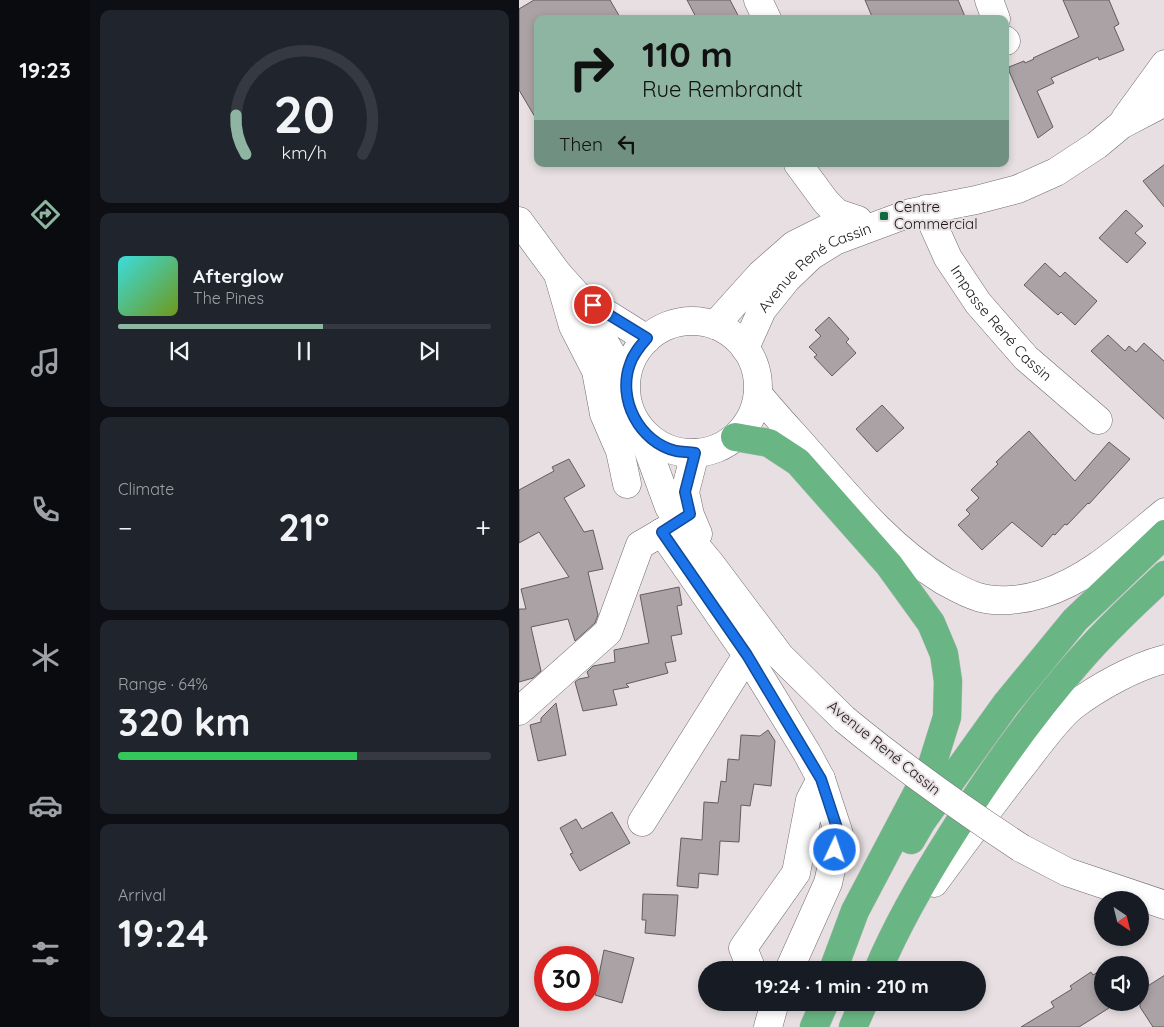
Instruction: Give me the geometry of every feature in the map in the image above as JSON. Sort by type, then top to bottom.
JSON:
[{"type":"highway","points":[[735,437],[769,443],[798,462],[889,565],[931,623],[945,654],[948,681],[947,717],[932,765],[855,911],[836,961]]},
{"type":"highway","points":[[845,961],[880,890],[922,821],[1006,704],[1075,620],[1164,534]]},
{"type":"highway","points":[[883,958],[918,888],[988,777],[1018,736],[1079,660],[1164,575]]},
{"type":"highway","points":[[813,1027],[818,1011]]},
{"type":"highway","points":[[813,1027],[821,1011]]},
{"type":"highway","points":[[853,1027],[860,1011]]},
{"type":"street","points":[[757,0],[765,15]]},
{"type":"street","points":[[989,0],[995,15]]},
{"type":"street","name":"Avenue René Cassin","points":[[1121,125],[1164,64]]},
{"type":"street","name":"Avenue René Cassin","points":[[715,325],[761,274],[794,244],[829,227],[858,220],[976,200],[1018,189],[1048,176],[1097,146],[1121,125],[1164,102]]},
{"type":"street","points":[[800,167],[826,202],[837,213],[858,220]]},
{"type":"street","name":"Avenue René Cassin","points":[[745,348],[762,310],[787,279],[811,256],[835,241],[918,211]]},
{"type":"street","name":"Impasse René Cassin","points":[[918,211],[978,303],[1027,358],[1097,420]]},
{"type":"street","points":[[519,221],[558,274],[577,295],[626,379]]},
{"type":"street","points":[[558,274],[573,326],[596,371],[604,414],[620,451],[627,484]]},
{"type":"street","points":[[577,295],[647,338]]},
{"type":"street","points":[[698,321],[715,325],[732,334],[745,348],[753,362],[758,394],[754,410],[746,424],[735,437],[717,448],[695,453],[675,451],[656,442],[640,428],[631,413],[627,397],[626,379],[630,364],[637,350],[647,338],[663,328],[681,322],[698,321]]},
{"type":"street","points":[[758,394],[783,425],[860,510],[905,554],[945,581],[978,597],[999,600],[1022,598],[1042,594],[1071,582],[1103,562],[1164,512]]},
{"type":"street","name":"Avenue René Cassin","points":[[640,428],[669,507],[677,523],[710,563],[780,656],[844,719],[889,756],[955,804],[1021,848],[1067,872],[1164,905]]},
{"type":"street","name":"Avenue René Cassin","points":[[677,523],[695,453]]},
{"type":"street","points":[[519,711],[608,632],[641,545],[677,523],[747,655],[821,779],[839,834],[828,883],[793,961]]},
{"type":"street","points":[[642,822],[747,655]]},
{"type":"street","points":[[883,958],[1001,792],[1038,745],[1072,707],[1109,683],[1164,659]]},
{"type":"street","points":[[748,961],[743,948],[795,873],[810,800],[821,779]]},
{"type":"street","name":"Avenue René Cassin","points":[[1097,882],[1164,893]]},
{"type":"street","points":[[768,1027],[772,1011]]},
{"type":"building","points":[[534,0],[610,0],[619,15],[534,15],[534,115],[519,90],[519,9]]},
{"type":"building","points":[[687,0],[730,0],[738,15],[695,15]]},
{"type":"building","points":[[865,0],[958,0],[964,15],[871,15]]},
{"type":"building","points":[[1063,0],[1109,0],[1119,24],[1114,27],[1124,50],[1099,60],[1098,57],[1051,78],[1054,83],[1037,91],[1053,127],[1038,138],[1009,71],[1009,67],[1024,61],[1025,63],[1079,37]]},
{"type":"building","points":[[1165,164],[1165,208],[1143,181]]},
{"type":"building","points":[[1126,210],[1143,226],[1135,233],[1146,243],[1127,263],[1099,238]]},
{"type":"building","points":[[1045,263],[1060,277],[1065,272],[1097,301],[1075,325],[1061,312],[1058,315],[1024,285]]},
{"type":"building","points":[[829,317],[849,339],[846,342],[856,353],[832,376],[814,357],[817,355],[809,347],[821,336],[815,330]]},
{"type":"building","points":[[1108,335],[1125,351],[1129,346],[1136,352],[1144,343],[1165,362],[1165,420],[1091,351]]},
{"type":"building","points":[[882,405],[904,428],[877,452],[856,429]]},
{"type":"building","points":[[1029,431],[1075,481],[1109,442],[1130,459],[1089,504],[1055,535],[1053,534],[1042,547],[1012,522],[982,550],[958,525],[970,514],[966,510],[979,498],[971,490],[998,464],[996,462]]},
{"type":"building","points":[[569,459],[585,486],[564,498],[584,532],[593,530],[603,569],[588,572],[598,615],[595,623],[575,641],[568,619],[531,627],[541,671],[533,678],[519,682],[519,609],[526,609],[521,589],[569,577],[539,532],[519,543],[519,490],[554,471],[552,467]]},
{"type":"building","points":[[679,587],[682,605],[677,606],[682,634],[671,636],[676,661],[665,663],[668,673],[626,684],[629,687],[613,690],[617,705],[583,711],[575,682],[589,677],[587,672],[593,666],[615,662],[614,650],[649,643],[640,595]]},
{"type":"building","points":[[556,703],[566,755],[538,761],[530,725],[541,722],[541,718]]},
{"type":"building","points":[[768,730],[775,741],[771,786],[754,784],[750,806],[741,805],[739,842],[720,841],[718,875],[699,873],[698,888],[677,886],[681,838],[702,840],[704,802],[718,803],[721,781],[726,782],[728,759],[739,760],[741,735],[760,736]]},
{"type":"building","points":[[612,812],[630,843],[580,871],[570,854],[573,853],[560,828],[576,819],[582,829]]},
{"type":"building","points":[[643,894],[678,895],[675,936],[645,933],[646,920],[642,920]]},
{"type":"building","points":[[604,950],[634,958],[622,1003],[599,996],[599,975]]},
{"type":"building","points":[[1091,972],[1093,975],[1094,1011],[1104,1011],[1079,1027],[1021,1027],[1054,1007],[1051,1002],[1072,989],[1070,986]]},
{"type":"building","points":[[1165,975],[1165,1027],[1153,1027],[1143,1011],[1149,1011],[1149,985]]},
{"type":"place","name":"Centre Commercial","points":[[884,216]]},
{"type":"route","points":[[593,305],[647,338],[637,350],[630,364],[626,379],[627,397],[631,413],[640,428],[656,442],[675,451],[695,453],[685,492],[690,514],[662,532],[747,655],[807,753],[821,779],[839,834],[835,850]]}]
